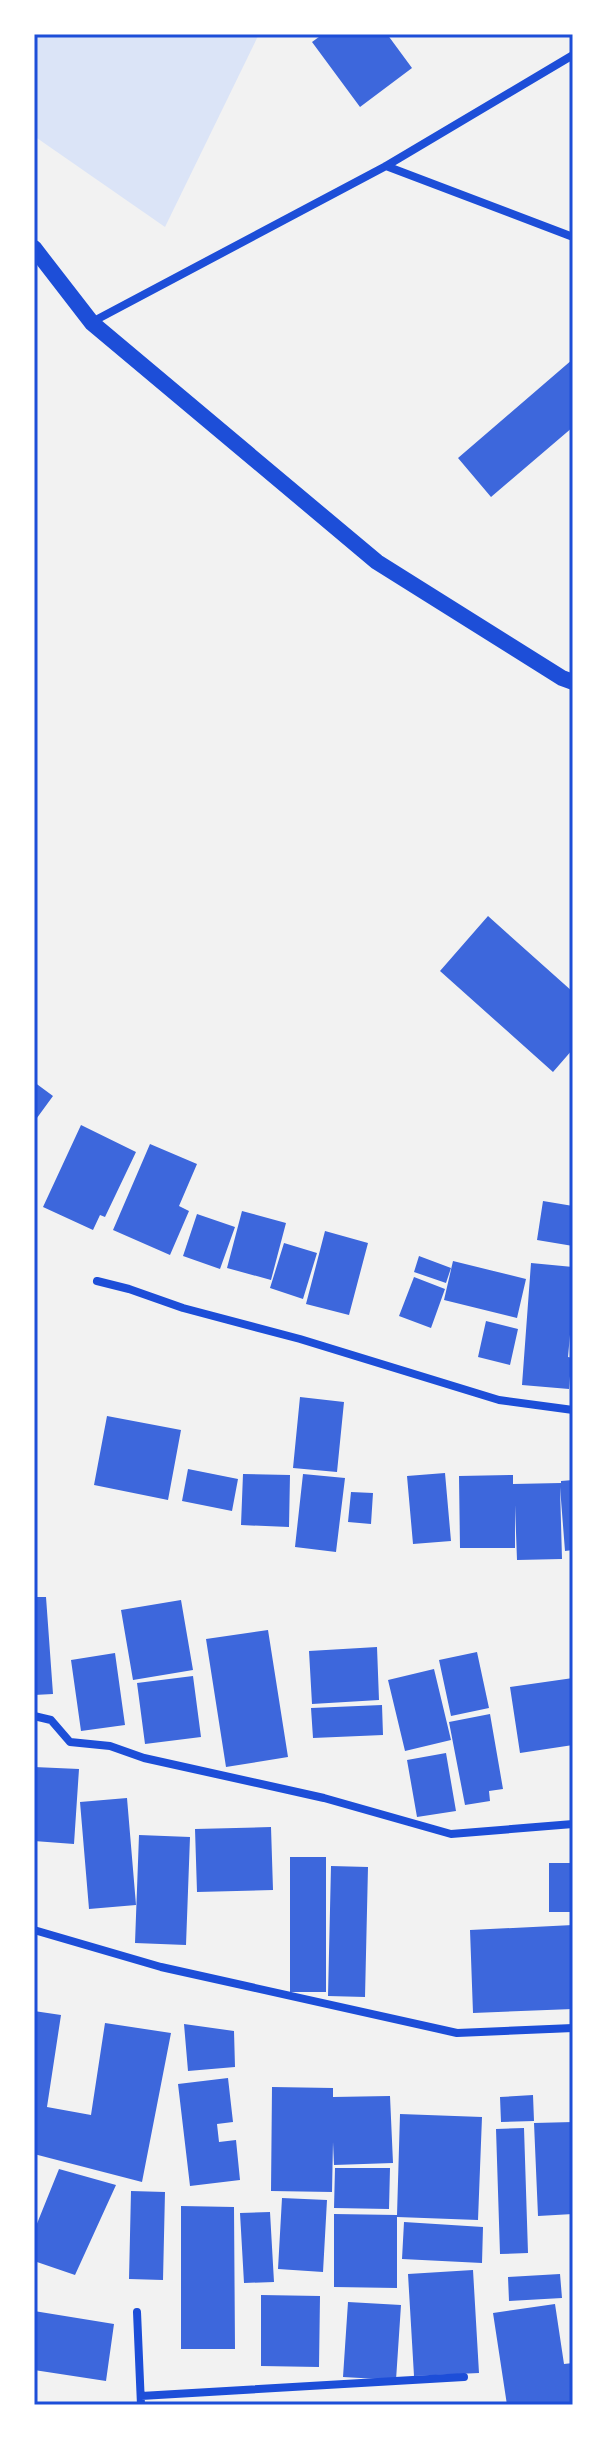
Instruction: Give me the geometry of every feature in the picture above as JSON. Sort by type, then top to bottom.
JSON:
[{"type":"main road","points":[[34,248],[92,323],[377,562],[573,682]]},
{"type":"street","points":[[92,323],[386,166],[573,55]]},
{"type":"street","points":[[386,166],[573,237]]},
{"type":"street","points":[[97,1281],[499,1400],[573,1410]]},
{"type":"street","points":[[34,1716],[51,1720],[70,1742],[110,1746],[144,1758],[324,1798],[451,1834],[573,1824]]},
{"type":"street","points":[[34,1930],[161,1967],[457,2033],[573,2028]]},
{"type":"street","points":[[137,2312],[141,2400],[464,2377]]},
{"type":"shaded area","points":[[34,34],[259,34],[165,227],[34,136]]},
{"type":"building","points":[[323,34],[387,34],[412,68],[360,107],[312,42]]},
{"type":"building","points":[[573,359],[573,427],[491,497],[458,458]]},
{"type":"building","points":[[488,916],[573,992],[573,1049],[553,1072],[440,971]]},
{"type":"building","points":[[34,1082],[53,1096],[34,1122]]},
{"type":"building","points":[[81,1125],[136,1152],[105,1217],[100,1215],[93,1230],[43,1207]]},
{"type":"building","points":[[150,1144],[197,1164],[179,1206],[189,1211],[170,1255],[113,1230]]},
{"type":"building","points":[[543,1201],[573,1206],[573,1246],[537,1240]]},
{"type":"building","points":[[242,1211],[286,1223],[271,1280],[227,1268]]},
{"type":"building","points":[[197,1214],[235,1227],[220,1269],[183,1256]]},
{"type":"building","points":[[325,1231],[368,1243],[349,1315],[306,1304]]},
{"type":"building","points":[[284,1243],[317,1253],[303,1299],[270,1288]]},
{"type":"building","points":[[419,1256],[451,1268],[446,1283],[414,1272]]},
{"type":"building","points":[[453,1261],[526,1279],[517,1318],[444,1300]]},
{"type":"building","points":[[531,1263],[573,1267],[568,1357],[573,1358],[573,1364],[569,1389],[522,1385]]},
{"type":"building","points":[[414,1277],[445,1289],[431,1328],[399,1316]]},
{"type":"building","points":[[486,1321],[518,1329],[510,1365],[478,1357]]},
{"type":"building","points":[[300,1397],[344,1402],[337,1472],[293,1468]]},
{"type":"building","points":[[107,1416],[181,1430],[168,1500],[94,1485]]},
{"type":"building","points":[[188,1469],[238,1479],[232,1511],[182,1501]]},
{"type":"building","points":[[445,1473],[451,1541],[413,1544],[407,1476]]},
{"type":"building","points":[[243,1474],[290,1475],[289,1527],[241,1525]]},
{"type":"building","points":[[303,1474],[345,1478],[336,1552],[295,1547]]},
{"type":"building","points":[[513,1475],[513,1484],[573,1480],[573,1550],[565,1551],[560,1487],[562,1559],[517,1560],[515,1505],[515,1548],[460,1548],[459,1476]]},
{"type":"building","points":[[351,1492],[373,1493],[371,1524],[348,1522]]},
{"type":"building","points":[[34,1597],[46,1597],[53,1694],[34,1695]]},
{"type":"building","points":[[181,1600],[193,1670],[133,1680],[121,1610]]},
{"type":"building","points":[[268,1630],[288,1757],[226,1767],[206,1639]]},
{"type":"building","points":[[377,1647],[379,1700],[312,1704],[309,1651]]},
{"type":"building","points":[[477,1652],[489,1708],[451,1716],[439,1660]]},
{"type":"building","points":[[115,1653],[125,1725],[81,1731],[71,1660]]},
{"type":"building","points":[[434,1669],[451,1740],[405,1751],[388,1680]]},
{"type":"building","points":[[193,1676],[201,1737],[145,1744],[137,1683]]},
{"type":"building","points":[[573,1678],[573,1745],[520,1753],[510,1687]]},
{"type":"building","points":[[382,1705],[383,1735],[313,1738],[311,1708]]},
{"type":"building","points":[[490,1714],[503,1789],[489,1791],[490,1801],[465,1805],[449,1722]]},
{"type":"building","points":[[446,1753],[456,1811],[417,1817],[407,1760]]},
{"type":"building","points":[[34,1767],[79,1769],[74,1844],[34,1841]]},
{"type":"building","points":[[127,1798],[136,1905],[89,1909],[80,1802]]},
{"type":"building","points":[[271,1827],[273,1890],[197,1892],[195,1829]]},
{"type":"building","points":[[139,1835],[190,1837],[186,1945],[135,1943]]},
{"type":"building","points":[[290,1857],[326,1857],[326,1992],[290,1992]]},
{"type":"building","points":[[549,1863],[573,1863],[573,1912],[549,1912]]},
{"type":"building","points":[[331,1866],[368,1867],[365,1997],[328,1996]]},
{"type":"building","points":[[573,1925],[573,2009],[473,2013],[470,1930]]},
{"type":"building","points":[[34,2011],[61,2015],[47,2107],[91,2115],[105,2023],[171,2033],[142,2182],[34,2154]]},
{"type":"building","points":[[184,2024],[234,2031],[235,2067],[188,2071]]},
{"type":"building","points":[[228,2078],[233,2122],[217,2124],[219,2142],[236,2140],[240,2180],[190,2186],[178,2084]]},
{"type":"building","points":[[272,2087],[333,2088],[333,2097],[390,2096],[393,2163],[334,2165],[333,2142],[332,2192],[271,2191]]},
{"type":"building","points":[[533,2095],[534,2121],[501,2122],[500,2097]]},
{"type":"building","points":[[400,2114],[482,2117],[478,2220],[397,2217],[397,2288],[334,2287],[334,2214],[397,2215]]},
{"type":"building","points":[[573,2122],[573,2214],[538,2216],[534,2123]]},
{"type":"building","points":[[524,2128],[528,2253],[500,2254],[496,2129]]},
{"type":"building","points":[[335,2168],[390,2168],[389,2209],[334,2208]]},
{"type":"building","points":[[59,2169],[116,2185],[75,2275],[34,2261],[34,2231]]},
{"type":"building","points":[[131,2191],[165,2192],[163,2280],[129,2279]]},
{"type":"building","points":[[282,2198],[327,2200],[323,2272],[278,2269]]},
{"type":"building","points":[[181,2206],[234,2207],[235,2349],[181,2349]]},
{"type":"building","points":[[270,2212],[274,2282],[244,2283],[240,2213]]},
{"type":"building","points":[[404,2222],[483,2227],[482,2263],[402,2259]]},
{"type":"building","points":[[473,2270],[479,2373],[414,2376],[408,2274]]},
{"type":"building","points":[[560,2274],[562,2298],[509,2301],[508,2277]]},
{"type":"building","points":[[261,2295],[320,2296],[319,2367],[261,2366]]},
{"type":"building","points":[[348,2302],[401,2305],[396,2380],[343,2377]]},
{"type":"building","points":[[555,2304],[564,2364],[573,2363],[573,2405],[507,2405],[493,2313]]},
{"type":"building","points":[[34,2311],[114,2324],[106,2381],[34,2370]]}]
